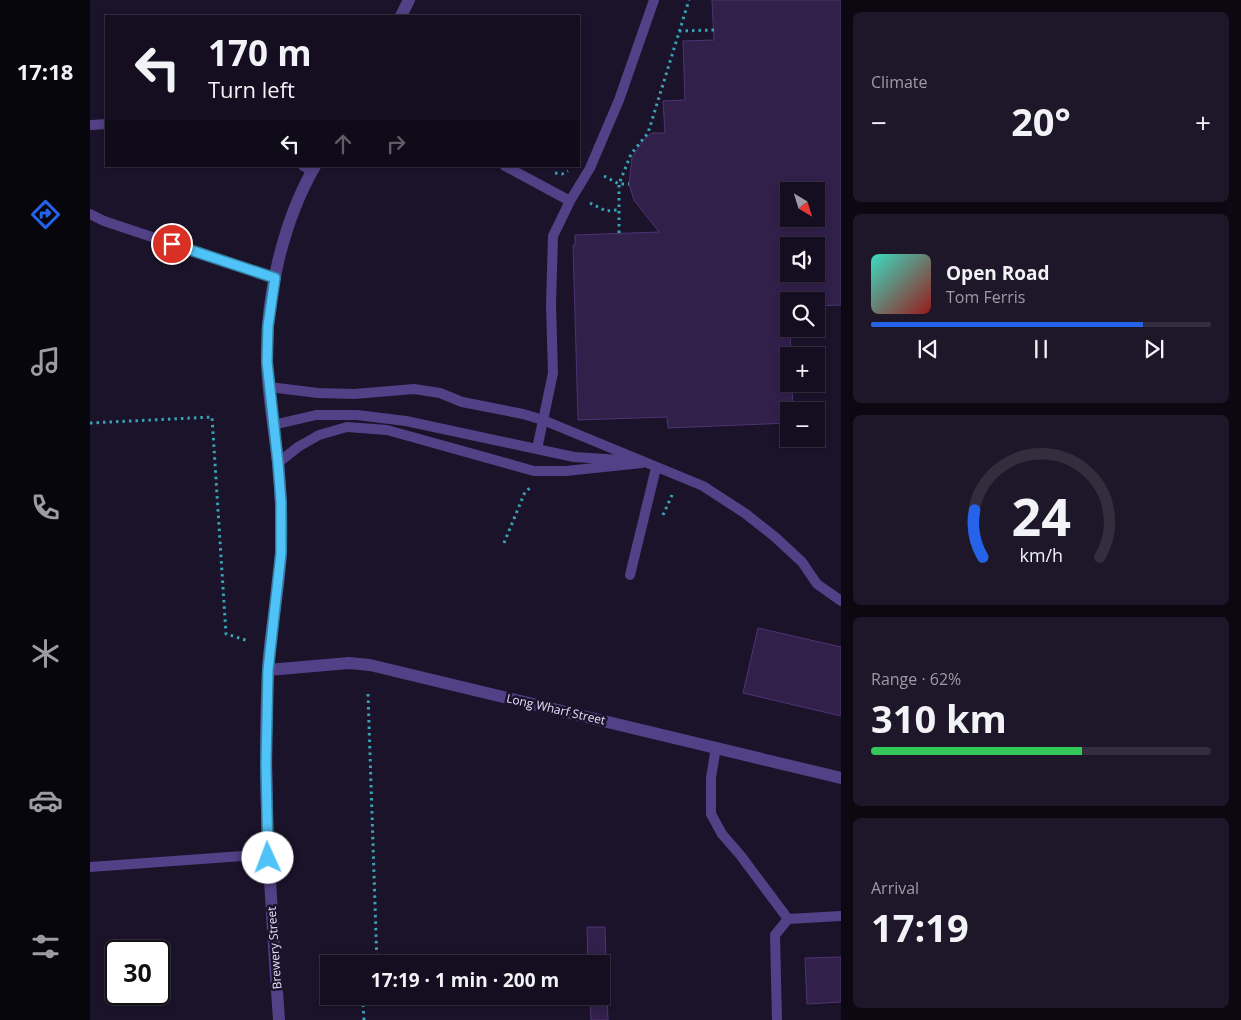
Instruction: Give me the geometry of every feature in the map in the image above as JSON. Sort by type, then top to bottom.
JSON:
[{"type":"street","points":[[402,15],[409,0]]},
{"type":"street","name":"Brewery Street","points":[[279,1020],[268,858],[266,764],[268,670],[281,553],[281,502],[267,362],[268,326],[275,278],[289,223],[310,168]]},
{"type":"street","name":"Long Wharf Street","points":[[268,670],[349,663],[370,665],[841,778]]},
{"type":"lane","points":[[537,449],[553,373],[551,306],[553,236],[570,201],[590,168],[619,100],[654,0]]},
{"type":"lane","points":[[92,125],[105,124]]},
{"type":"lane","points":[[507,167],[570,201]]},
{"type":"lane","points":[[90,214],[104,221],[275,278]]},
{"type":"lane","points":[[269,387],[318,393],[354,394],[414,389],[440,393],[462,402],[523,414],[543,420],[600,442],[643,463],[703,486],[746,514],[775,537],[802,562],[817,584],[841,601]]},
{"type":"lane","points":[[273,425],[316,415],[357,415],[406,421],[574,457],[643,463]]},
{"type":"lane","points":[[278,463],[319,435],[347,427],[387,430],[534,470],[566,471],[643,463]]},
{"type":"lane","points":[[630,575],[656,468]]},
{"type":"lane","points":[[716,747],[711,778],[712,814],[722,834],[741,856],[788,919]]},
{"type":"lane","points":[[90,867],[243,856],[268,858]]},
{"type":"lane","points":[[777,1020],[775,935],[788,919],[841,916]]},
{"type":"path","points":[[619,233],[619,184],[631,154],[648,132],[689,0]]},
{"type":"path","points":[[679,31],[714,30]]},
{"type":"path","points":[[548,170],[553,173],[562,174],[570,167]]},
{"type":"path","points":[[600,182],[609,167]]},
{"type":"path","points":[[604,176],[619,184],[629,184]]},
{"type":"path","points":[[594,196],[589,204],[606,211],[618,210]]},
{"type":"path","points":[[90,423],[212,417],[226,634],[249,641]]},
{"type":"path","points":[[504,543],[525,492],[536,483]]},
{"type":"path","points":[[368,694],[377,955]]},
{"type":"path","points":[[364,1005],[364,1020]]},
{"type":"building","points":[[712,0],[841,0],[841,305],[825,306],[825,292],[780,292],[780,337],[790,337],[791,347],[780,347],[780,392],[792,392],[793,402],[780,402],[780,423],[668,428],[667,417],[578,420],[573,245],[575,245],[575,235],[659,232],[634,200],[629,184],[632,158],[643,140],[652,133],[665,133],[663,101],[685,100],[683,41],[714,40]]},
{"type":"building","points":[[758,628],[841,647],[841,716],[743,693]]},
{"type":"building","points":[[587,927],[605,927],[606,955],[588,955]]},
{"type":"building","points":[[841,957],[841,1002],[807,1004],[805,958]]},
{"type":"building","points":[[590,1005],[608,1005],[608,1020],[591,1020]]},
{"type":"route","points":[[172,244],[275,278],[268,326],[267,362],[281,502],[281,553],[268,670],[266,808],[268,858]]}]
